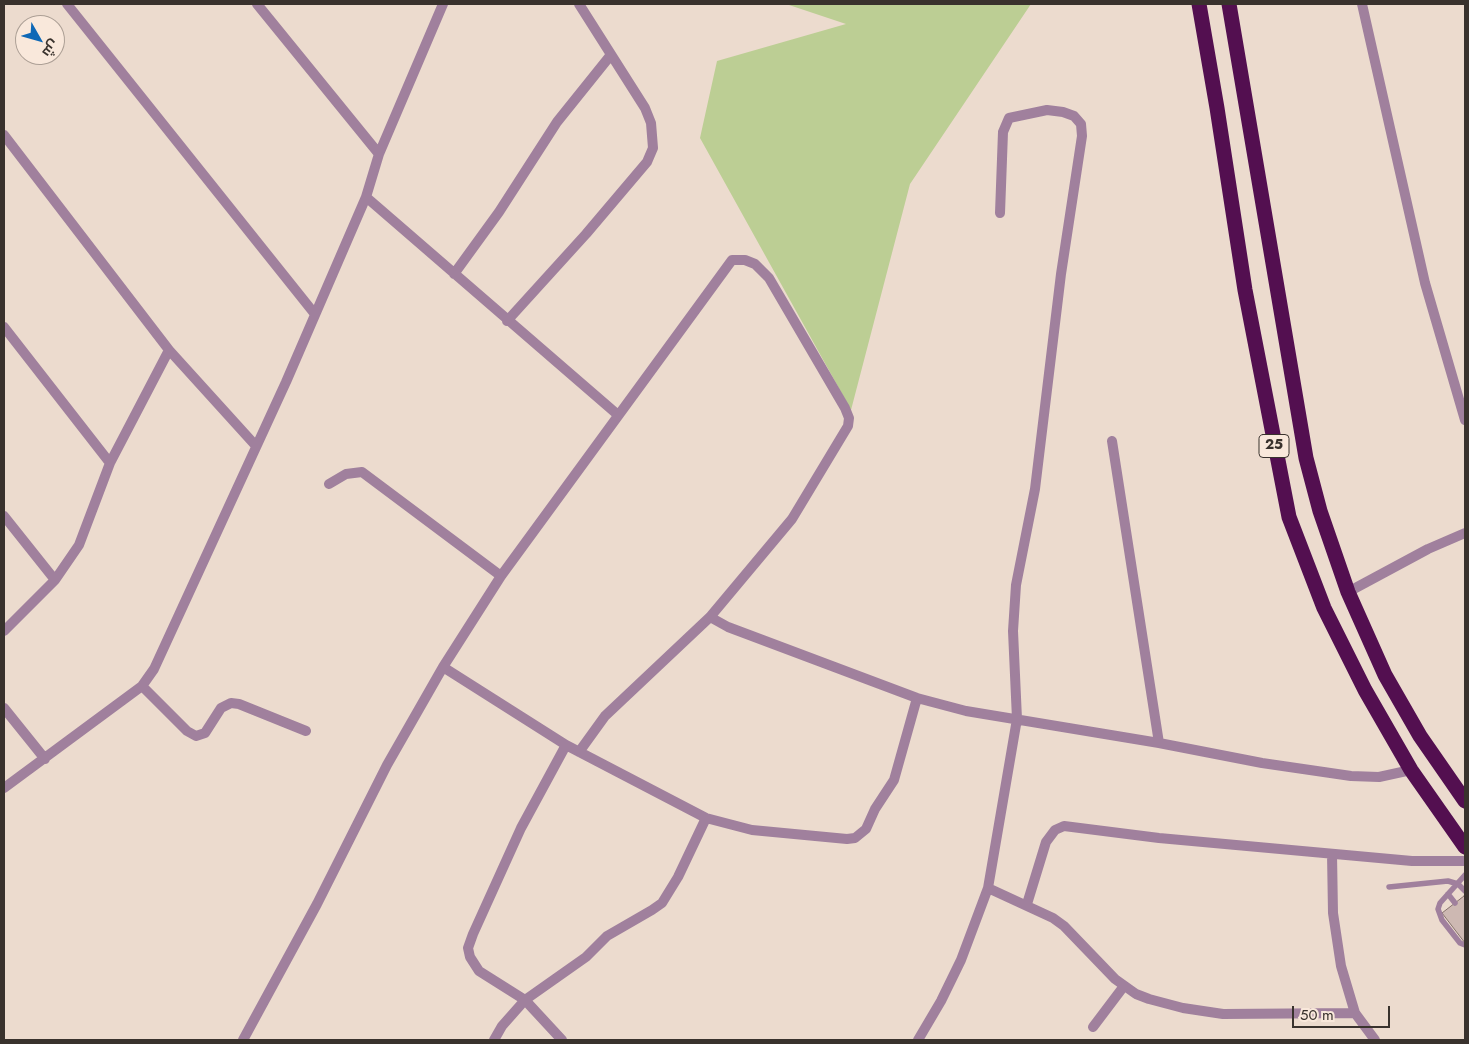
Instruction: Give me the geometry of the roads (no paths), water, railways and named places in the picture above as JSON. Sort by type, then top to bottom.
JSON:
[{"type":"highway","name":"25","points":[[1199,4],[1245,290],[1289,517],[1324,608],[1365,690],[1411,770],[1465,847]]},
{"type":"highway","name":"25","points":[[1229,4],[1306,458],[1331,548],[1348,592],[1385,675],[1420,736],[1465,800]]},
{"type":"street","points":[[67,4],[314,314]]},
{"type":"street","points":[[257,4],[379,154]]},
{"type":"street","points":[[4,788],[142,686],[162,653],[366,197],[379,154],[444,4]]},
{"type":"street","points":[[507,321],[586,234],[647,162],[654,137],[645,108],[610,56],[579,4]]},
{"type":"street","points":[[1362,4],[1425,283],[1465,420]]},
{"type":"street","points":[[454,274],[498,212],[557,122],[610,56]]},
{"type":"street","points":[[918,1040],[941,1001],[961,960],[988,888],[1017,719],[1013,631],[1016,585],[1035,489],[1061,274],[1082,136],[1081,124],[1074,116],[1047,110],[1009,118],[1003,132],[1000,213]]},
{"type":"street","points":[[4,135],[169,350],[256,446]]},
{"type":"street","points":[[366,197],[507,321],[618,415]]},
{"type":"street","points":[[242,1040],[317,904],[387,765],[443,667],[501,576],[732,260],[745,260],[755,264],[769,278],[844,408],[849,418],[848,426],[792,519],[710,617],[605,716],[579,752]]},
{"type":"street","points":[[4,327],[110,463]]},
{"type":"street","points":[[4,631],[55,580],[80,545],[110,463],[169,350]]},
{"type":"street","points":[[1112,441],[1160,743]]},
{"type":"street","points":[[329,484],[346,474],[362,472],[501,576]]},
{"type":"street","points":[[4,516],[55,580]]},
{"type":"street","points":[[1348,592],[1428,549],[1465,534]]},
{"type":"street","points":[[710,617],[728,627],[917,698],[958,709],[1160,743],[1262,763],[1350,776],[1379,777],[1411,770]]},
{"type":"street","points":[[443,667],[566,745],[706,818],[752,830],[847,839],[860,836],[866,829],[875,809],[894,780],[917,698]]},
{"type":"street","points":[[142,686],[187,731],[196,736],[205,733],[221,708],[230,703],[239,704],[306,732]]},
{"type":"street","points":[[4,708],[45,759]]},
{"type":"street","points":[[562,1040],[525,1000],[479,970],[470,957],[468,948],[521,828],[566,745]]},
{"type":"street","points":[[494,1040],[525,1000],[586,957],[607,936],[662,903],[678,877],[706,818]]},
{"type":"street","points":[[1027,904],[1046,842],[1055,830],[1064,826],[1159,838],[1412,861],[1465,861]]},
{"type":"street","points":[[1332,854],[1331,883],[1336,942],[1346,989],[1355,1013],[1375,1040]]},
{"type":"street","points":[[988,888],[1027,904],[1064,926],[1124,986],[1149,999],[1203,1012],[1244,1014],[1355,1013]]},
{"type":"street","points":[[1093,1027],[1124,986]]},
{"type":"lane","points":[[1465,875],[1440,903],[1439,915],[1457,940],[1465,945]]},
{"type":"lane","points":[[1390,887],[1444,881],[1458,884],[1465,891]]},
{"type":"lane","points":[[1448,894],[1455,903]]}]
